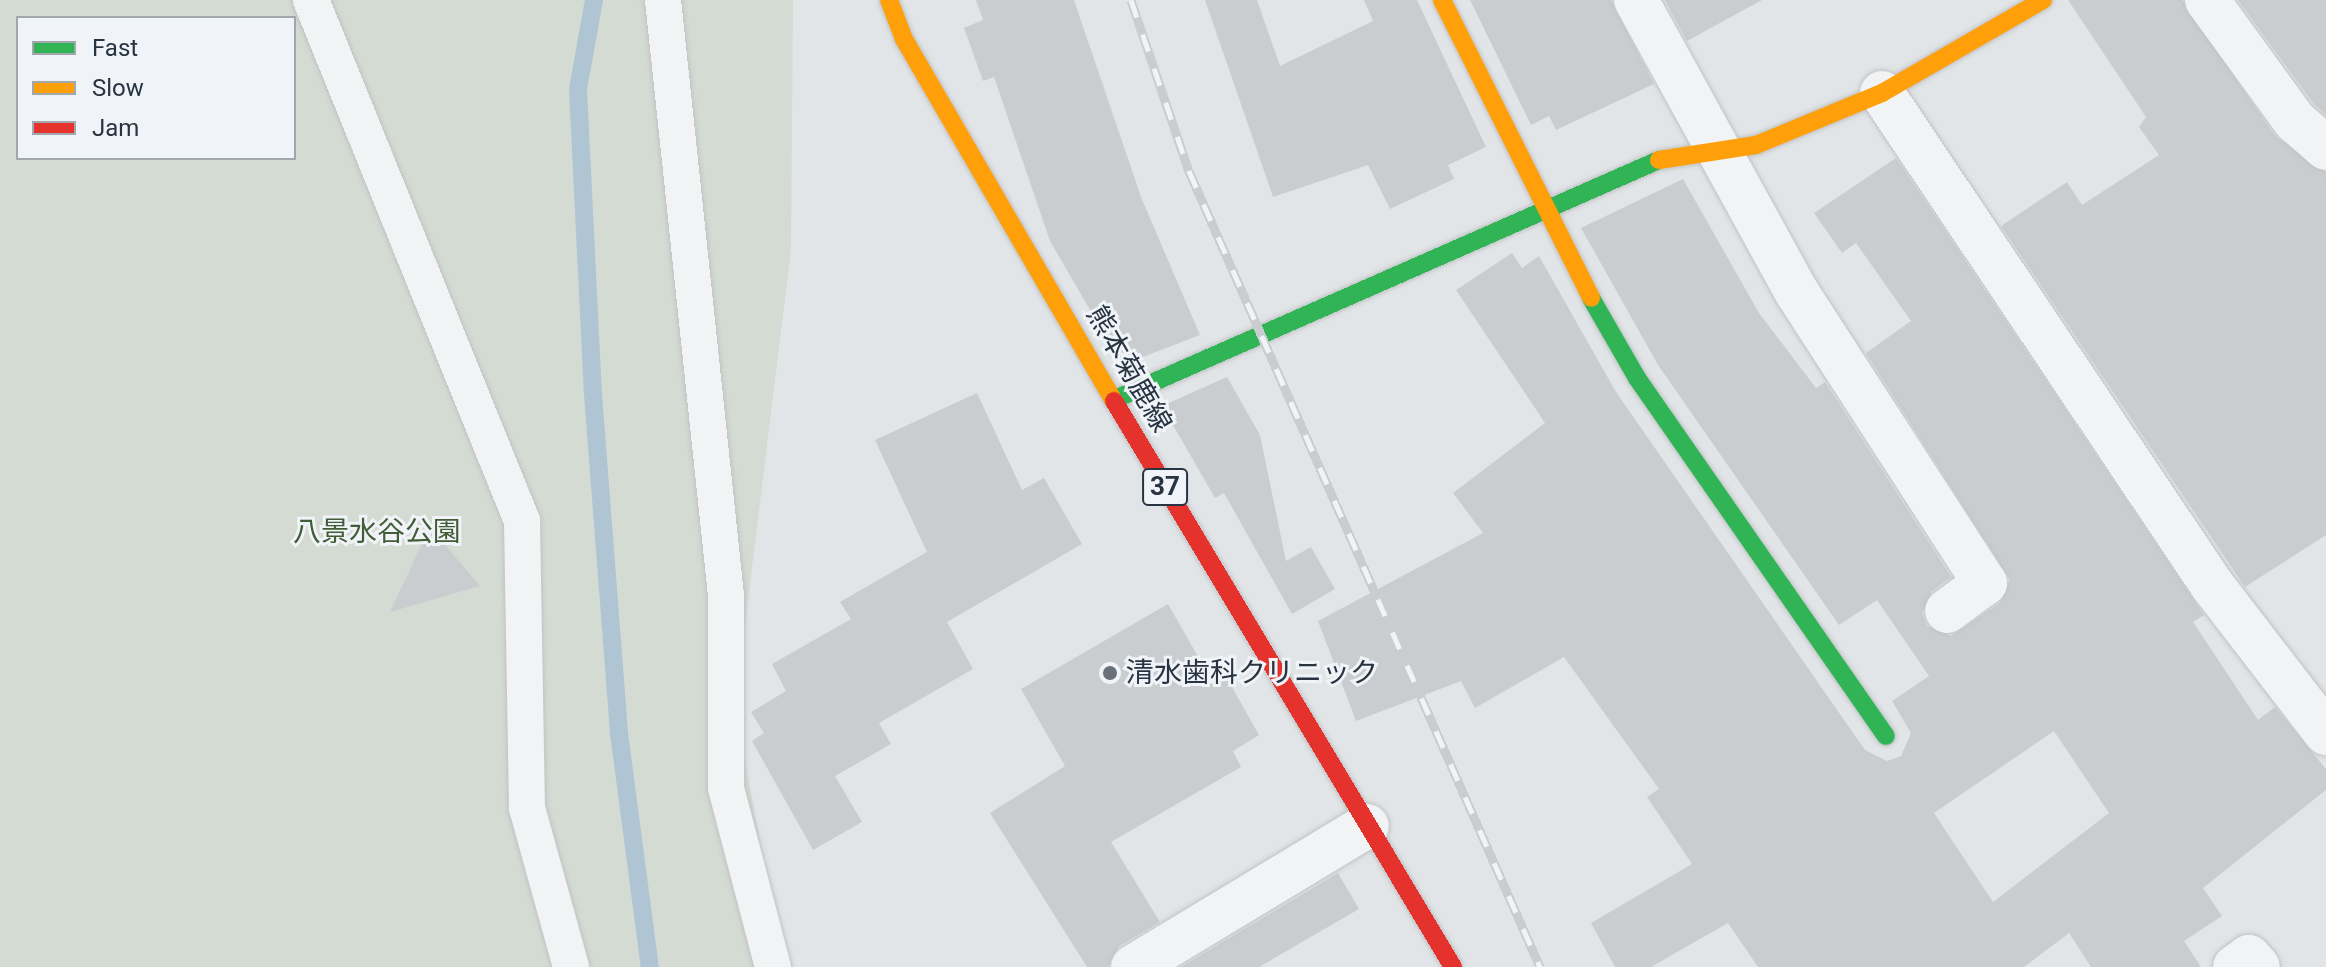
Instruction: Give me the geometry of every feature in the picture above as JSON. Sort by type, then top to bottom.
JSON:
[{"type":"street","name":"熊本菊鹿線","points":[[889,0],[904,39],[1113,400],[1453,967]]},
{"type":"street","points":[[1442,0],[1546,210],[1637,378],[1886,736]]},
{"type":"street","points":[[1636,0],[1715,150],[1796,291],[1985,583],[1947,611]]},
{"type":"street","points":[[1113,400],[1669,156],[1756,145],[1882,93],[2043,0]]},
{"type":"street","points":[[2207,0],[2295,121],[2326,148]]},
{"type":"street","points":[[1882,93],[2212,585],[2326,733]]},
{"type":"street","points":[[1133,967],[1367,826]]},
{"type":"street","points":[[2235,967],[2249,957],[2258,967]]},
{"type":"lane","points":[[311,0],[522,521],[527,808],[571,967]]},
{"type":"lane","points":[[663,0],[726,595],[726,788],[773,967]]},
{"type":"green space","name":"八景水谷公園","points":[[0,0],[793,0],[791,250],[735,706],[783,967],[0,967]]},
{"type":"building","points":[[976,0],[1074,0],[1141,197],[1200,335],[1122,365],[1050,241],[994,77],[983,81],[964,28],[983,20]]},
{"type":"building","points":[[1205,0],[1257,0],[1280,66],[1373,21],[1364,0],[1417,0],[1486,147],[1448,165],[1454,179],[1390,209],[1368,165],[1273,197]]},
{"type":"building","points":[[1470,0],[1611,0],[1654,84],[1556,130],[1549,116],[1531,125]]},
{"type":"building","points":[[1665,0],[1762,0],[1687,41]]},
{"type":"building","points":[[2068,0],[2182,0],[2275,136],[2326,172],[2326,535],[2245,587],[2001,226],[2067,182],[2082,205],[2159,155],[2139,127],[2146,117]]},
{"type":"building","points":[[2238,0],[2326,0],[2326,115],[2314,104]]},
{"type":"building","points":[[1896,158],[2204,615],[2193,622],[2258,720],[2275,707],[2326,769],[2326,790],[2203,888],[2222,916],[2184,941],[2201,967],[2091,967],[2069,933],[2024,967],[1758,967],[1728,923],[1651,967],[1615,967],[1591,923],[1692,864],[1647,797],[1659,789],[1564,657],[1475,708],[1461,681],[1356,721],[1318,621],[1483,533],[1453,493],[1545,423],[1456,290],[1512,253],[1522,268],[1539,256],[1616,392],[1865,750],[1887,761],[1901,756],[1911,733],[1892,701],[1929,676],[1877,600],[1839,625],[1658,365],[1581,228],[1683,179],[1759,313],[1816,388],[1825,382],[1951,577],[1932,591],[1922,613],[1927,626],[1951,636],[2000,603],[2010,580],[1866,353],[1911,321],[1856,243],[1842,253],[1814,213]],"holes":[[[2054,731],[2109,813],[1993,902],[1934,813]]]},
{"type":"building","points":[[1227,377],[1260,435],[1286,561],[1311,547],[1335,589],[1292,614],[1224,493],[1215,498],[1162,406]]},
{"type":"building","points":[[977,393],[1022,490],[1044,478],[1082,544],[947,622],[973,669],[879,723],[891,744],[835,776],[862,822],[813,850],[752,741],[764,733],[751,712],[786,691],[772,664],[851,619],[840,602],[927,552],[875,440]]},
{"type":"building","points":[[430,527],[480,586],[390,612]]},
{"type":"building","points":[[1168,604],[1212,681],[1224,673],[1259,735],[1233,751],[1241,767],[1111,842],[1160,922],[1119,946],[1108,967],[1087,967],[990,813],[1065,766],[1021,689]]},
{"type":"building","points":[[1338,873],[1359,909],[1259,967],[1181,967]]},
{"type":"waterway","points":[[594,0],[578,89],[593,394],[619,733],[650,967]]},
{"type":"railway","points":[[1131,0],[1189,171],[1540,967]]},
{"type":"traffic: fast","points":[[1113,400],[1659,160]]},
{"type":"traffic: fast","points":[[1591,298],[1637,378],[1886,736]]},
{"type":"traffic: slow","points":[[889,0],[904,39],[1114,401]]},
{"type":"traffic: slow","points":[[1442,0],[1591,298]]},
{"type":"traffic: slow","points":[[1659,160],[1756,145],[1882,93],[2043,0]]},
{"type":"traffic: jam","points":[[1114,401],[1453,967]]},
{"type":"place","name":"清水歯科クリニック","points":[[1110,673]]}]
